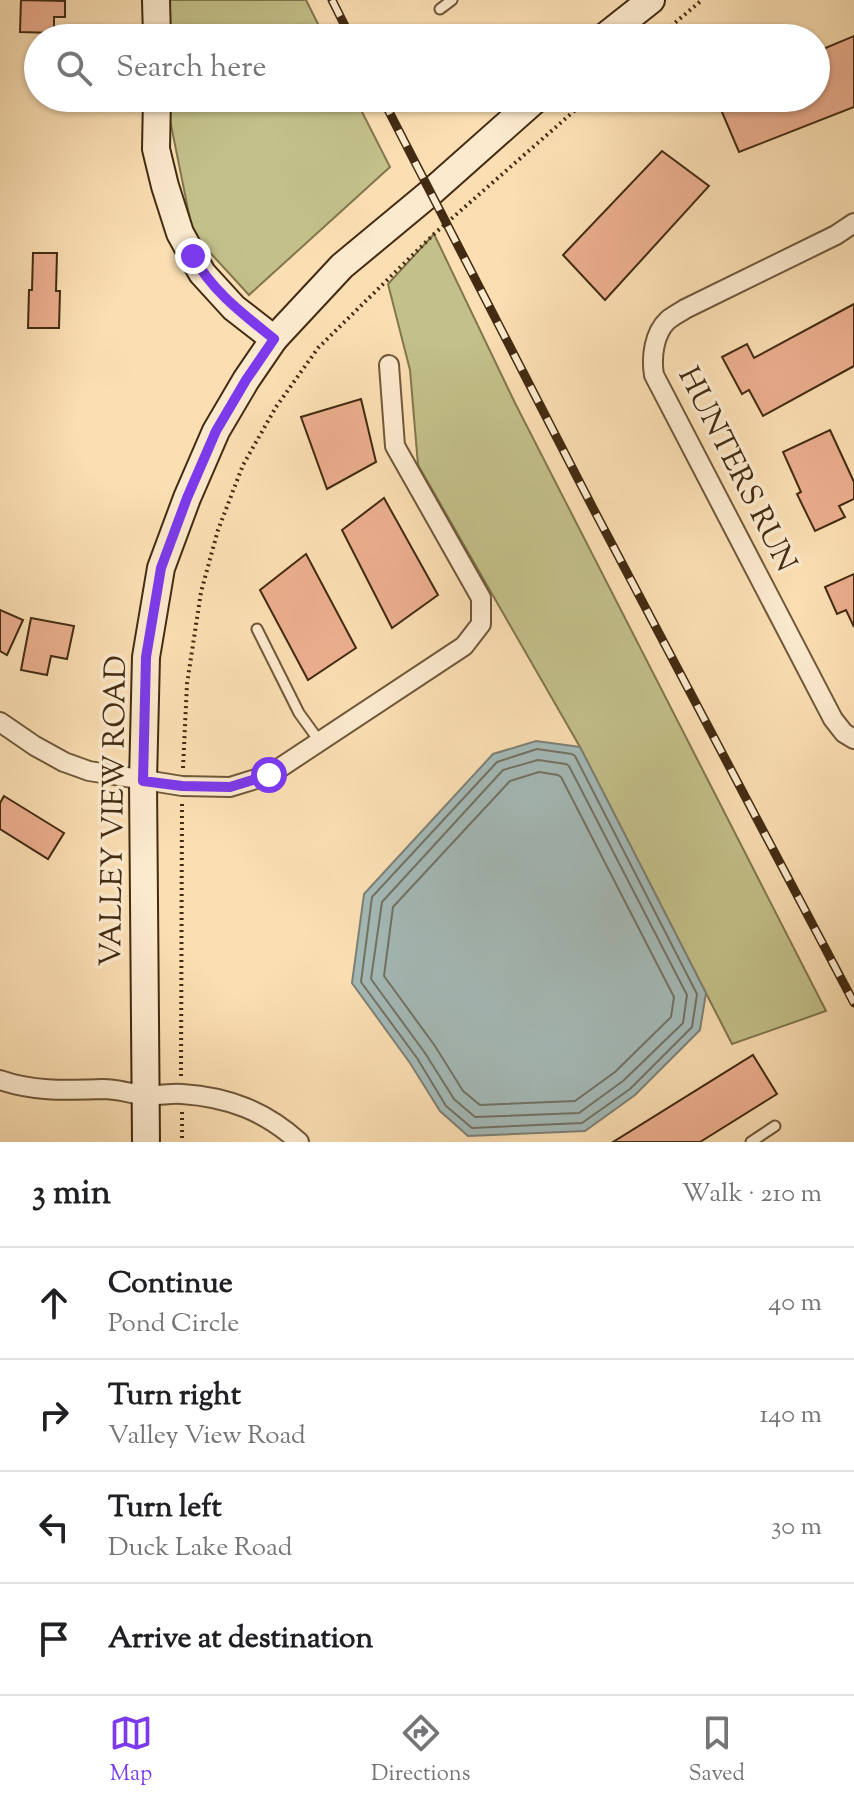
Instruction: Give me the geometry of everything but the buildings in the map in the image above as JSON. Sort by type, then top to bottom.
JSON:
[{"type":"street","points":[[156,0],[157,24]]},
{"type":"street","points":[[621,24],[651,0]]},
{"type":"street","points":[[157,112],[156,149],[180,233],[202,273],[234,308],[274,339]]},
{"type":"street","name":"VALLEY VIEW ROAD","points":[[146,1142],[143,781],[146,657],[161,568],[216,431],[274,339],[342,266],[521,112]]},
{"type":"street","name":"HUNTERS RUN","points":[[854,223],[666,321],[657,337],[651,360],[654,375],[833,719],[844,733],[854,739]]},
{"type":"street","points":[[0,722],[64,762],[89,771],[182,786],[230,787],[269,775],[464,646],[481,624],[481,598],[395,446],[389,365]]},
{"type":"street","points":[[0,1080],[30,1088],[118,1089],[146,1095],[182,1093],[232,1102],[266,1116],[299,1142]]},
{"type":"lane","points":[[440,9],[452,0]]},
{"type":"lane","points":[[257,629],[299,713],[320,742]]},
{"type":"lane","points":[[751,1142],[775,1126]]},
{"type":"path","points":[[674,24],[702,0]]},
{"type":"path","points":[[182,1142],[182,786],[187,684],[201,592],[218,530],[243,465],[276,407],[318,348],[434,234],[573,112]]},
{"type":"shaded area","points":[[169,0],[306,0],[318,24],[169,24]]},
{"type":"shaded area","points":[[170,112],[362,112],[390,167],[249,295],[193,234]]},
{"type":"shaded area","points":[[434,234],[515,403],[826,1011],[732,1044],[580,747],[418,465],[410,370],[388,284]]},
{"type":"water","points":[[536,741],[580,747],[706,993],[700,1030],[635,1095],[585,1131],[468,1136],[440,1111],[410,1063],[352,983],[364,894],[493,754]]},
{"type":"railway","points":[[332,0],[344,24]]},
{"type":"railway","points":[[389,112],[594,510],[854,1003]]},
{"type":"route","points":[[193,256],[202,273],[234,308],[274,339],[216,431],[161,568],[146,657],[143,781],[230,787],[269,775]]}]
